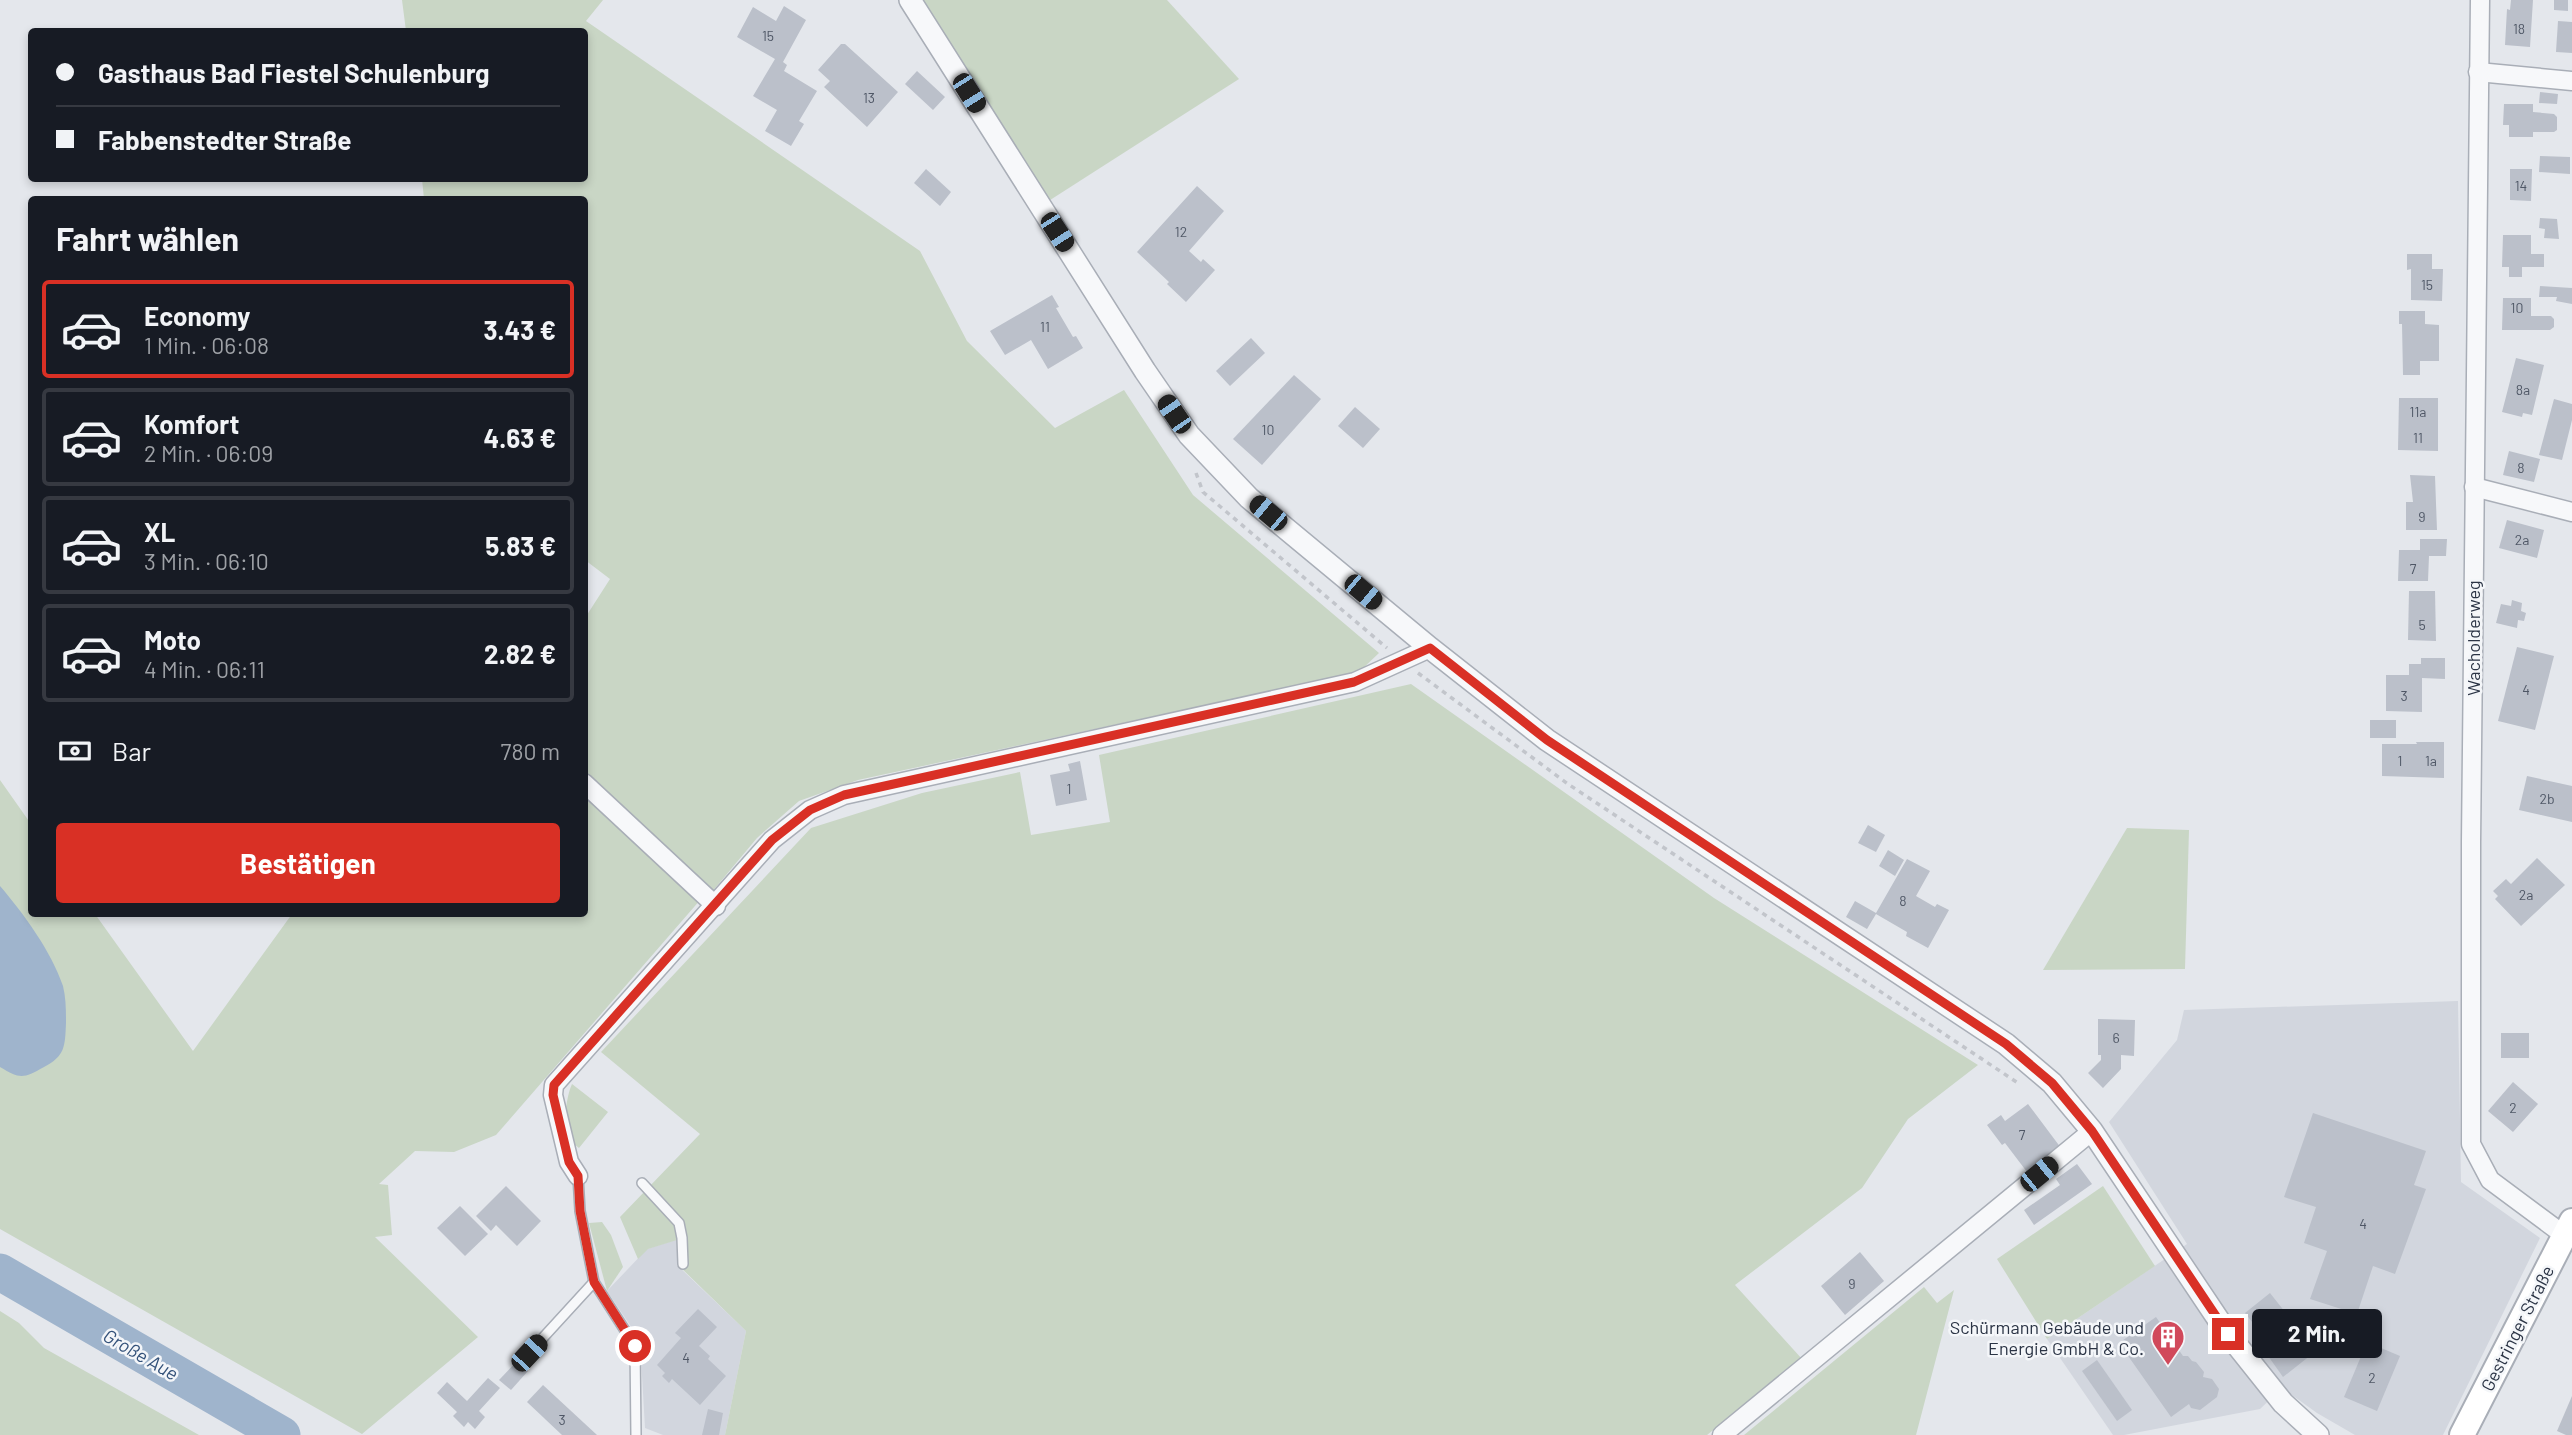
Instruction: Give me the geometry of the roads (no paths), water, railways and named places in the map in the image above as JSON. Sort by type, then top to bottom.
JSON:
[{"type":"main road","name":"Gestringer Straße","points":[[2462,1435],[2568,1228]]},
{"type":"street","points":[[910,0],[1145,371],[1189,435],[1249,498],[1430,648],[1547,740],[2006,1044],[2052,1083],[2092,1131],[2228,1334],[2283,1403],[2313,1431],[2330,1435]]},
{"type":"street","name":"Wacholderweg","points":[[2480,0],[2474,487],[2472,1144],[2490,1180],[2568,1228]]},
{"type":"street","points":[[2478,72],[2572,81]]},
{"type":"street","points":[[2474,487],[2572,512]]},
{"type":"street","points":[[578,1176],[569,1162],[553,1095],[554,1085],[772,840],[810,810],[844,795],[1354,682],[1430,648]]},
{"type":"street","points":[[588,787],[716,905]]},
{"type":"street","points":[[1723,1435],[2092,1131]]},
{"type":"lane","points":[[578,1176],[580,1211],[594,1282],[635,1346],[636,1435]]},
{"type":"lane","points":[[642,1183],[678,1223],[682,1238],[682,1264]]},
{"type":"lane","points":[[529,1353],[594,1282]]},
{"type":"water","points":[[0,886],[44,946],[58,973],[65,995],[63,1050],[51,1063],[22,1076],[0,1067]]},
{"type":"waterway","name":"Große Aue","points":[[0,1272],[282,1435]]},
{"type":"place","name":"Schürmann Gebäude und Energie GmbH & Co.","points":[[2168,1367]]}]
